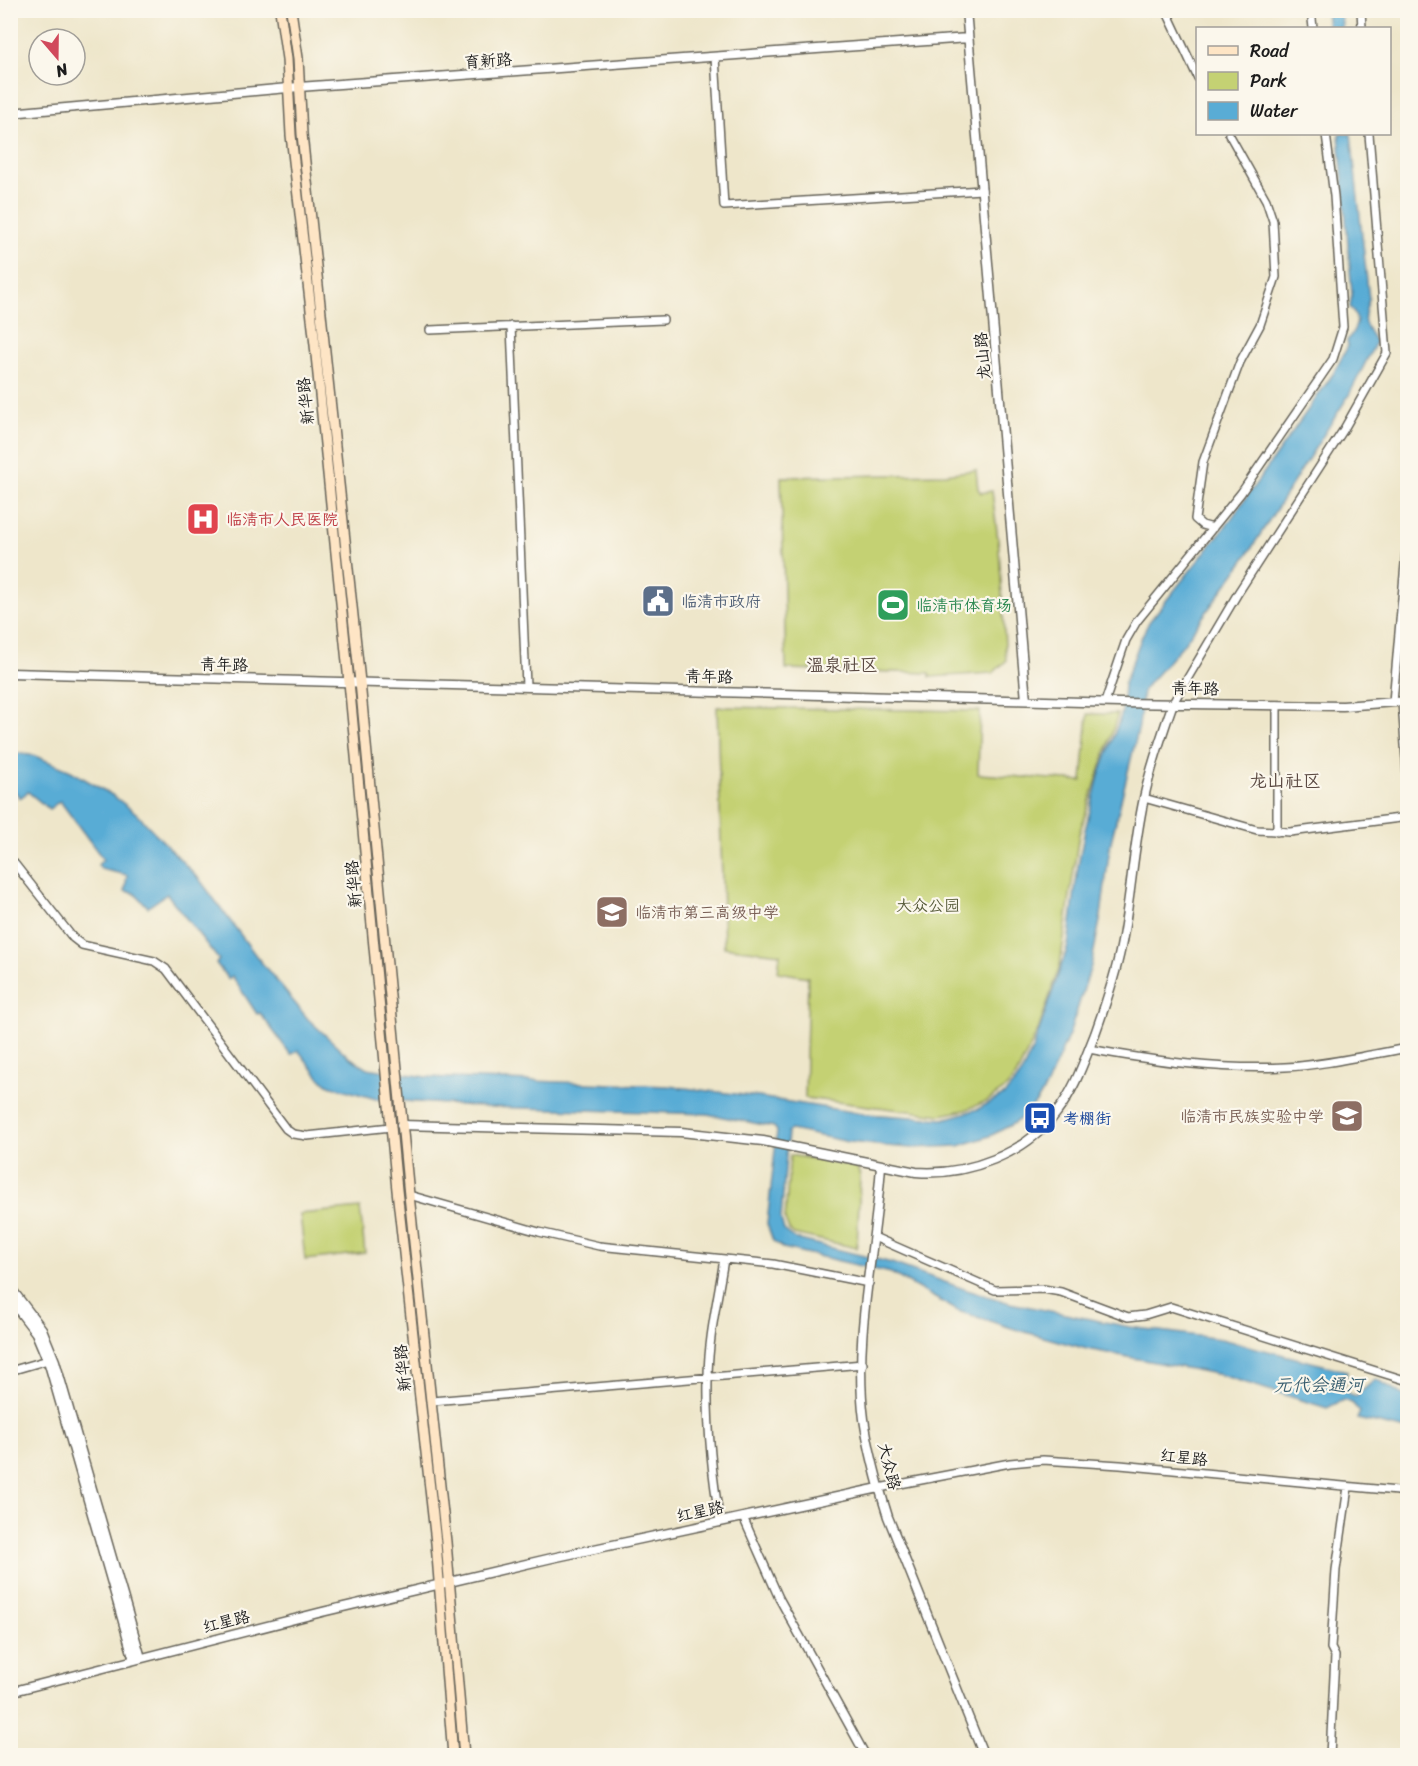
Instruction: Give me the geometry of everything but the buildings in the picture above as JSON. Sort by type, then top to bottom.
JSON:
[{"type":"main road","name":"新华路","points":[[280,10],[287,59],[291,135],[349,682],[391,1127],[436,1543],[453,1755]]},
{"type":"main road","name":"新华路","points":[[291,10],[298,58],[302,134],[360,682],[401,1125],[432,1401],[464,1755]]},
{"type":"street","name":"龙山路","points":[[966,10],[1026,700]]},
{"type":"street","points":[[1166,10],[1196,76]]},
{"type":"street","points":[[1311,10],[1313,27]]},
{"type":"street","points":[[1360,10],[1362,27]]},
{"type":"street","name":"育新路","points":[[10,113],[299,87],[968,38]]},
{"type":"street","points":[[715,57],[724,206],[982,190]]},
{"type":"street","points":[[1212,528],[1195,519],[1203,462],[1240,362],[1260,325],[1276,277],[1273,221],[1266,200],[1229,135]]},
{"type":"street","points":[[1105,702],[1126,640],[1137,621],[1241,493],[1333,359],[1343,327],[1334,196],[1326,135]]},
{"type":"street","points":[[401,1125],[681,1132],[763,1142],[931,1173],[958,1170],[989,1161],[1035,1136],[1058,1111],[1074,1085],[1100,1020],[1121,948],[1144,798],[1158,745],[1173,703],[1238,593],[1344,429],[1387,353],[1369,135]]},
{"type":"street","points":[[430,330],[663,320]]},
{"type":"street","points":[[511,326],[526,686]]},
{"type":"street","points":[[1407,529],[1401,702],[1407,789]]},
{"type":"street","name":"青年路","points":[[10,673],[1105,702],[1343,706],[1401,702]]},
{"type":"street","points":[[1277,705],[1277,832]]},
{"type":"street","points":[[1144,798],[1257,830],[1277,832],[1407,817]]},
{"type":"street","points":[[10,858],[73,938],[82,945],[154,961],[166,969],[279,1120],[293,1134],[307,1136],[391,1127]]},
{"type":"street","points":[[1089,1049],[1155,1061],[1250,1068],[1288,1067],[1407,1048]]},
{"type":"street","name":"大众路","points":[[881,1165],[863,1364],[864,1419],[879,1488],[888,1517],[984,1755]]},
{"type":"street","points":[[409,1195],[539,1232],[599,1246],[773,1264],[869,1283]]},
{"type":"street","points":[[874,1237],[995,1290],[1043,1289],[1061,1292],[1128,1317],[1145,1315],[1170,1307],[1407,1381]]},
{"type":"street","points":[[720,1522],[714,1488],[708,1377],[724,1259]]},
{"type":"street","points":[[10,1287],[42,1329],[54,1358],[137,1659]]},
{"type":"street","points":[[10,1299],[36,1333],[48,1360],[137,1659]]},
{"type":"street","points":[[10,1371],[48,1360]]},
{"type":"street","points":[[432,1401],[863,1364]]},
{"type":"street","name":"红星路","points":[[10,1692],[449,1582],[743,1517],[1002,1464],[1042,1460],[1120,1465],[1407,1492]]},
{"type":"street","points":[[1330,1755],[1335,1656],[1331,1648],[1336,1570],[1348,1487]]},
{"type":"street","points":[[743,1517],[779,1598],[866,1755]]},
{"type":"green space","name":"临清市体育场","points":[[976,470],[978,489],[981,493],[992,491],[999,548],[1006,661],[993,673],[930,677],[930,673],[786,669],[781,477],[945,474]]},
{"type":"green space","name":"大众公园","points":[[717,707],[980,711],[978,774],[1082,781],[1088,714],[1118,714],[1079,834],[1060,965],[1039,1028],[1016,1076],[1006,1088],[987,1101],[965,1110],[941,1115],[805,1098],[808,977],[778,972],[780,954],[724,947]]},
{"type":"green space","points":[[790,1155],[857,1167],[860,1176],[857,1248],[794,1234],[789,1230],[785,1220]]},
{"type":"green space","points":[[360,1208],[365,1253],[305,1260],[300,1214]]},
{"type":"water","points":[[1326,11],[1341,11],[1342,27],[1328,27]]},
{"type":"water","name":"元代会通河","points":[[1339,135],[1351,135],[1369,299],[1365,321],[1376,342],[1349,395],[1244,560],[1182,646],[1143,690],[1139,726],[1110,846],[1101,916],[1091,966],[1070,1032],[1047,1085],[1023,1117],[990,1136],[959,1146],[911,1148],[886,1146],[849,1142],[791,1130],[788,1132],[781,1219],[784,1230],[796,1239],[892,1263],[1010,1303],[1130,1327],[1221,1339],[1347,1371],[1344,1387],[1347,1393],[1356,1396],[1376,1379],[1407,1397],[1407,1430],[1357,1419],[1360,1412],[1352,1403],[1343,1400],[1327,1408],[1221,1375],[1087,1349],[1018,1330],[958,1311],[891,1273],[783,1248],[773,1241],[767,1224],[777,1131],[774,1127],[707,1114],[488,1107],[376,1099],[329,1085],[319,1077],[298,1050],[291,1055],[260,1013],[257,1014],[232,976],[228,979],[216,963],[219,960],[167,894],[148,907],[134,893],[125,891],[127,875],[101,869],[98,865],[103,859],[60,801],[49,809],[28,792],[20,798],[11,786],[11,752],[35,756],[71,771],[112,795],[136,813],[200,880],[257,957],[308,1019],[349,1057],[367,1068],[427,1077],[668,1086],[752,1096],[865,1114],[944,1119],[978,1109],[1005,1094],[1020,1076],[1033,1048],[1068,946],[1085,830],[1099,776],[1122,713],[1124,684],[1142,636],[1149,622],[1229,522],[1333,374],[1348,346],[1347,341],[1357,320],[1350,307],[1352,294]]},
{"type":"place","name":"临清市人民医院","points":[[203,519]]},
{"type":"place","name":"临清市政府","points":[[658,601]]},
{"type":"place","name":"临清市体育场","points":[[893,605]]},
{"type":"place","name":"临清市第三高级中学","points":[[612,912]]},
{"type":"place","name":"临清市民族实验中学","points":[[1347,1116]]},
{"type":"place","name":"考棚街","points":[[1040,1118]]},
{"type":"district","name":"温泉社区","points":[[842,665]]},
{"type":"district","name":"龙山社区","points":[[1285,781]]}]
